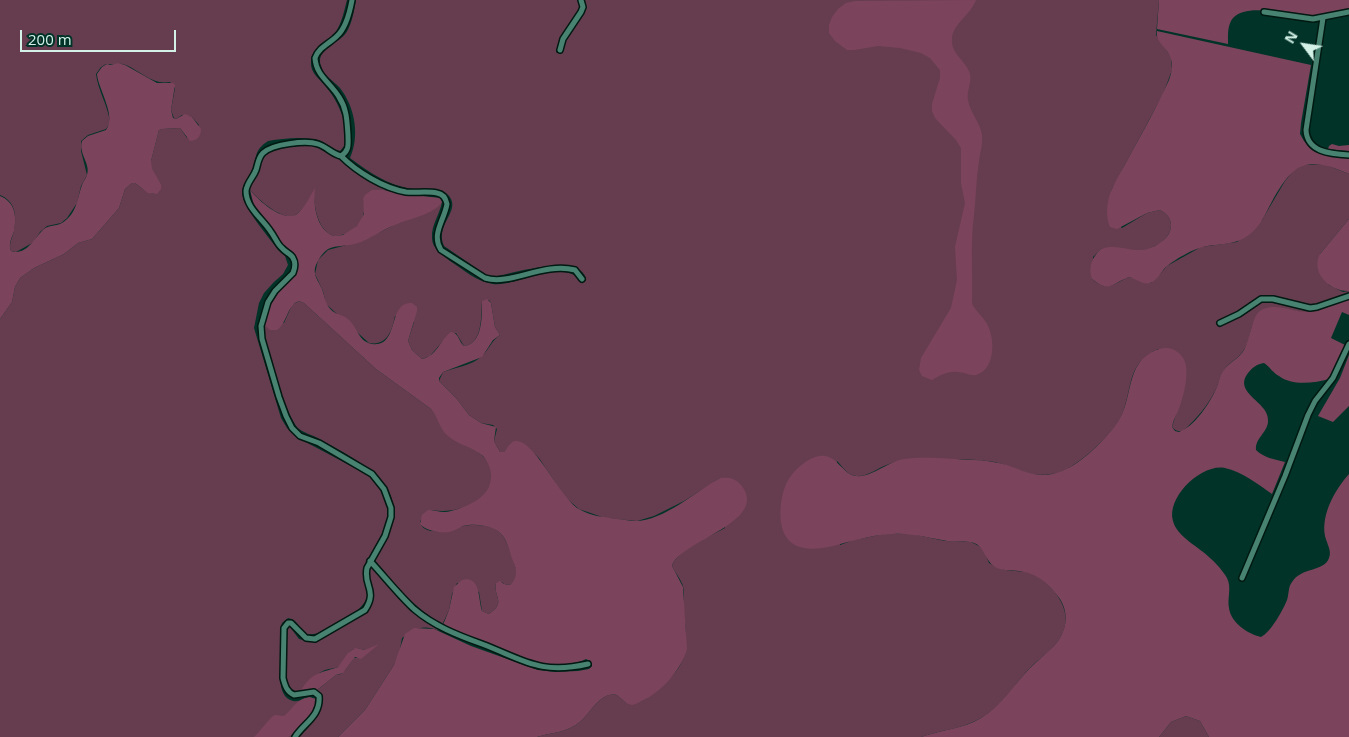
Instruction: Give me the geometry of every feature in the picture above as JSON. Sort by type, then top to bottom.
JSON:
[{"type":"street","points":[[342,156],[346,152],[348,145],[346,113],[339,97],[317,71],[315,58],[323,46],[341,32],[352,0]]},
{"type":"street","points":[[560,50],[563,39],[581,12],[583,7],[581,0]]},
{"type":"street","points":[[1264,12],[1313,20],[1349,12]]},
{"type":"street","points":[[1323,18],[1306,137],[1312,147],[1318,150],[1349,155]]},
{"type":"street","points":[[295,737],[317,712],[319,696],[309,691],[294,695],[284,685],[284,628],[288,623],[291,623],[306,638],[315,639],[365,610],[372,593],[366,574],[370,561],[389,527],[391,508],[388,496],[372,474],[319,443],[300,436],[292,428],[286,416],[266,351],[261,326],[270,297],[293,272],[295,261],[290,254],[282,249],[254,211],[247,198],[248,181],[256,171],[263,152],[282,145],[314,143],[342,156],[371,178],[395,189],[408,192],[438,193],[443,196],[447,204],[437,232],[438,245],[441,250],[492,281],[557,268],[575,270],[582,279]]},
{"type":"street","points":[[1220,323],[1239,314],[1261,299],[1272,299],[1310,308],[1349,296]]},
{"type":"street","points":[[1242,578],[1285,476],[1308,415],[1315,401],[1333,378],[1349,344]]},
{"type":"street","points":[[370,561],[413,608],[440,627],[534,665],[561,669],[588,664]]},
{"type":"shaded area","points":[[0,0],[347,0],[335,33],[314,52],[311,62],[314,73],[331,93],[342,114],[346,130],[345,145],[340,151],[321,141],[308,138],[268,141],[258,151],[242,191],[246,205],[262,230],[285,256],[288,265],[283,274],[264,293],[259,303],[254,328],[281,418],[287,428],[298,438],[372,477],[386,497],[389,513],[389,521],[363,569],[368,596],[358,610],[340,624],[320,633],[303,633],[297,623],[288,618],[282,623],[280,679],[283,693],[293,701],[309,698],[316,699],[292,737],[0,737],[0,319],[12,302],[15,287],[20,278],[34,268],[64,254],[78,243],[92,239],[119,208],[125,189],[132,183],[151,193],[157,192],[160,189],[161,184],[151,169],[151,161],[159,130],[180,128],[187,138],[199,125],[192,117],[182,115],[176,119],[174,118],[171,110],[175,88],[170,82],[152,80],[123,64],[106,64],[101,67],[96,74],[110,123],[106,129],[88,135],[81,141],[81,151],[87,175],[81,186],[77,203],[67,218],[61,223],[47,226],[40,232],[34,242],[16,252],[11,251],[10,245],[15,224],[15,214],[9,201],[0,195]]},
{"type":"shaded area","points":[[356,0],[1159,0],[1156,35],[1171,57],[1172,70],[1163,94],[1112,189],[1108,217],[1122,228],[1147,213],[1160,210],[1166,214],[1171,222],[1170,230],[1165,239],[1160,243],[1145,250],[1101,249],[1093,257],[1092,279],[1107,286],[1129,277],[1151,283],[1167,266],[1201,247],[1237,242],[1262,220],[1293,171],[1303,165],[1324,164],[1349,174],[1349,219],[1320,254],[1329,285],[1343,292],[1349,291],[1349,300],[1326,306],[1315,312],[1306,313],[1280,308],[1267,308],[1255,320],[1245,348],[1226,367],[1208,402],[1183,431],[1177,431],[1172,427],[1186,375],[1158,349],[1141,361],[1136,368],[1123,412],[1113,429],[1085,457],[1057,473],[1031,474],[1004,464],[982,460],[921,459],[895,462],[865,475],[855,476],[848,473],[837,461],[840,545],[884,534],[912,534],[945,541],[971,542],[983,548],[989,563],[1000,569],[1028,572],[1038,576],[1061,601],[1066,618],[1065,627],[1055,645],[1027,671],[993,710],[979,719],[965,725],[921,737],[537,737],[565,730],[576,725],[606,696],[617,695],[626,703],[636,703],[644,700],[676,671],[684,655],[686,637],[683,586],[672,566],[680,554],[725,528],[720,478],[684,501],[654,516],[637,521],[605,518],[579,509],[565,497],[539,458],[526,446],[519,442],[511,443],[504,452],[500,452],[494,441],[497,429],[493,425],[481,423],[469,415],[439,381],[443,372],[468,364],[481,357],[500,335],[495,327],[489,300],[482,301],[480,328],[475,340],[464,346],[456,333],[442,342],[430,356],[422,359],[412,350],[408,341],[414,322],[395,316],[388,336],[380,342],[369,343],[326,304],[323,291],[315,274],[318,260],[328,250],[365,240],[396,224],[434,209],[442,202],[433,229],[432,242],[438,251],[450,261],[476,278],[487,283],[503,284],[551,272],[562,272],[572,274],[581,281],[586,278],[580,270],[570,266],[558,265],[492,277],[485,274],[444,246],[442,232],[452,209],[451,199],[448,195],[438,190],[412,189],[386,181],[350,158],[355,140],[352,113],[340,88],[322,70],[320,61],[323,52],[346,33],[351,22]]},
{"type":"shaded area","points":[[976,0],[955,28],[952,44],[970,74],[968,100],[982,135],[972,237],[972,302],[990,330],[992,352],[983,372],[972,375],[951,372],[932,380],[922,376],[919,370],[921,358],[951,308],[957,280],[955,247],[965,203],[961,183],[961,148],[935,118],[932,111],[932,104],[940,78],[940,70],[930,58],[921,53],[900,48],[878,46],[847,50],[835,41],[829,33],[829,25],[838,9],[846,3],[855,1]]},
{"type":"shaded area","points":[[1159,0],[1349,0],[1349,9],[1312,17],[1259,10],[1240,13],[1233,18],[1230,24],[1228,44],[1157,29]]},
{"type":"shaded area","points":[[1157,31],[1311,65],[1300,134],[1304,141],[1317,152],[1349,157],[1349,174],[1321,164],[1310,164],[1300,167],[1284,181],[1259,225],[1245,238],[1189,252],[1169,264],[1150,283],[1142,283],[1129,277],[1110,286],[1103,286],[1092,279],[1090,270],[1095,255],[1101,249],[1116,247],[1144,250],[1165,239],[1171,228],[1169,218],[1160,210],[1147,213],[1117,229],[1110,227],[1107,213],[1109,198],[1114,185],[1160,100],[1172,70],[1170,56],[1159,41]]},
{"type":"shaded area","points":[[118,63],[157,83],[173,83],[175,85],[171,110],[173,118],[176,119],[185,114],[192,117],[201,129],[201,132],[197,139],[190,141],[180,128],[159,130],[151,161],[152,169],[161,184],[161,189],[157,194],[148,193],[135,183],[132,183],[125,189],[119,208],[92,239],[78,243],[64,254],[34,268],[20,278],[15,287],[12,302],[0,319],[0,196],[9,202],[15,215],[14,231],[10,243],[11,251],[16,252],[25,249],[43,229],[62,223],[71,215],[88,171],[81,145],[82,141],[88,136],[106,130],[109,124],[108,110],[97,74],[107,64]]},
{"type":"shaded area","points":[[1332,144],[1339,146],[1349,145],[1349,151],[1328,149]]},
{"type":"shaded area","points":[[312,145],[411,195],[384,190],[363,199],[364,212],[356,228],[348,233],[334,236],[321,225],[315,208],[314,197],[299,212],[293,216],[288,216],[270,207],[250,190],[250,184],[266,153],[277,148]]},
{"type":"shaded area","points":[[315,188],[317,216],[323,228],[334,236],[343,235],[357,226],[364,214],[363,199],[372,190],[441,198],[442,202],[434,210],[390,227],[363,241],[328,249],[318,260],[315,268],[316,277],[327,303],[330,309],[350,321],[362,339],[372,344],[381,343],[387,339],[399,309],[404,304],[412,303],[417,307],[417,311],[408,341],[412,350],[422,359],[431,355],[451,332],[456,334],[464,346],[475,340],[480,328],[482,301],[487,299],[491,303],[495,327],[500,335],[493,340],[482,357],[443,372],[439,381],[469,415],[481,423],[496,427],[494,441],[500,452],[504,452],[515,441],[522,443],[539,458],[564,493],[579,509],[592,515],[607,518],[633,521],[646,520],[668,511],[720,478],[731,478],[741,485],[747,498],[744,510],[720,530],[678,557],[672,566],[683,587],[687,649],[679,667],[658,691],[641,702],[632,705],[626,703],[617,695],[606,696],[576,725],[565,730],[537,737],[338,737],[365,710],[394,665],[405,634],[414,628],[434,629],[471,646],[538,670],[555,672],[578,671],[589,669],[592,666],[590,661],[586,659],[574,664],[561,665],[534,661],[443,625],[449,610],[454,587],[462,580],[468,579],[476,584],[482,611],[489,614],[498,603],[496,583],[500,581],[510,585],[516,577],[515,568],[506,542],[503,536],[495,529],[473,525],[463,526],[449,532],[442,532],[429,530],[420,524],[422,515],[428,510],[448,512],[479,499],[491,481],[491,470],[487,462],[479,453],[447,435],[431,409],[376,369],[304,303],[299,301],[292,306],[281,327],[277,330],[270,330],[265,325],[275,293],[296,270],[297,262],[293,253],[282,245],[254,206],[250,190],[271,209],[291,216],[297,214],[302,209]]},
{"type":"shaded area","points":[[1349,219],[1349,291],[1335,288],[1324,280],[1318,268],[1318,261],[1320,254]]},
{"type":"shaded area","points":[[1349,300],[1349,315],[1342,312],[1331,338],[1345,345],[1329,379],[1317,382],[1290,381],[1277,375],[1264,363],[1253,367],[1244,380],[1248,392],[1264,409],[1267,415],[1267,426],[1257,442],[1256,450],[1266,457],[1285,462],[1272,494],[1238,472],[1225,468],[1216,468],[1197,476],[1180,492],[1172,512],[1175,527],[1179,532],[1212,560],[1227,578],[1229,608],[1233,618],[1241,627],[1261,637],[1269,631],[1280,615],[1287,600],[1289,588],[1296,577],[1322,566],[1329,558],[1330,550],[1324,528],[1325,519],[1334,495],[1349,474],[1349,737],[1209,737],[1200,721],[1186,716],[1171,722],[1159,737],[921,737],[967,725],[995,708],[1029,669],[1058,641],[1064,630],[1066,617],[1063,605],[1056,593],[1038,577],[1026,572],[997,568],[992,565],[982,549],[975,543],[947,541],[906,534],[884,534],[834,546],[810,549],[795,545],[784,533],[781,506],[784,489],[796,470],[807,461],[824,456],[836,461],[850,474],[856,476],[868,474],[898,460],[920,458],[986,461],[1007,465],[1033,474],[1054,474],[1070,467],[1085,457],[1112,430],[1126,404],[1134,373],[1146,356],[1156,350],[1162,348],[1172,349],[1182,356],[1185,361],[1185,389],[1172,427],[1175,431],[1179,432],[1196,420],[1206,407],[1223,371],[1244,350],[1255,318],[1260,311],[1266,308],[1278,307],[1311,312]]},
{"type":"shaded area","points":[[299,301],[304,303],[376,369],[431,409],[443,429],[476,450],[489,464],[492,473],[491,483],[477,501],[455,510],[432,510],[420,521],[422,526],[432,531],[478,525],[493,528],[503,536],[512,556],[517,576],[510,585],[502,582],[496,583],[498,603],[489,614],[482,611],[479,592],[457,583],[443,623],[446,626],[416,605],[374,559],[387,536],[393,517],[393,501],[386,487],[375,474],[361,463],[299,429],[289,412],[272,367],[265,341],[265,321],[284,323],[292,305]]},
{"type":"shaded area","points":[[1349,355],[1349,406],[1333,422],[1318,416],[1340,378]]},
{"type":"shaded area","points":[[370,563],[409,609],[440,631],[420,628],[402,638],[399,654],[394,665],[365,710],[338,737],[297,737],[321,696],[317,690],[336,675],[341,674],[354,658],[357,658],[365,650],[354,649],[342,664],[320,673],[300,692],[293,690],[288,685],[285,677],[286,629],[290,627],[299,639],[311,642],[327,636],[364,613],[372,602],[374,593],[368,572]]},
{"type":"shaded area","points":[[379,644],[361,659],[355,657],[343,673],[336,675],[317,690],[300,692],[312,677],[338,667],[352,650],[356,648],[365,650]]},
{"type":"shaded area","points":[[310,697],[317,700],[314,712],[296,732],[288,737],[254,737],[273,716],[284,716],[298,702]]},
{"type":"shaded area","points":[[1186,716],[1200,721],[1209,737],[1159,737],[1171,722]]}]
